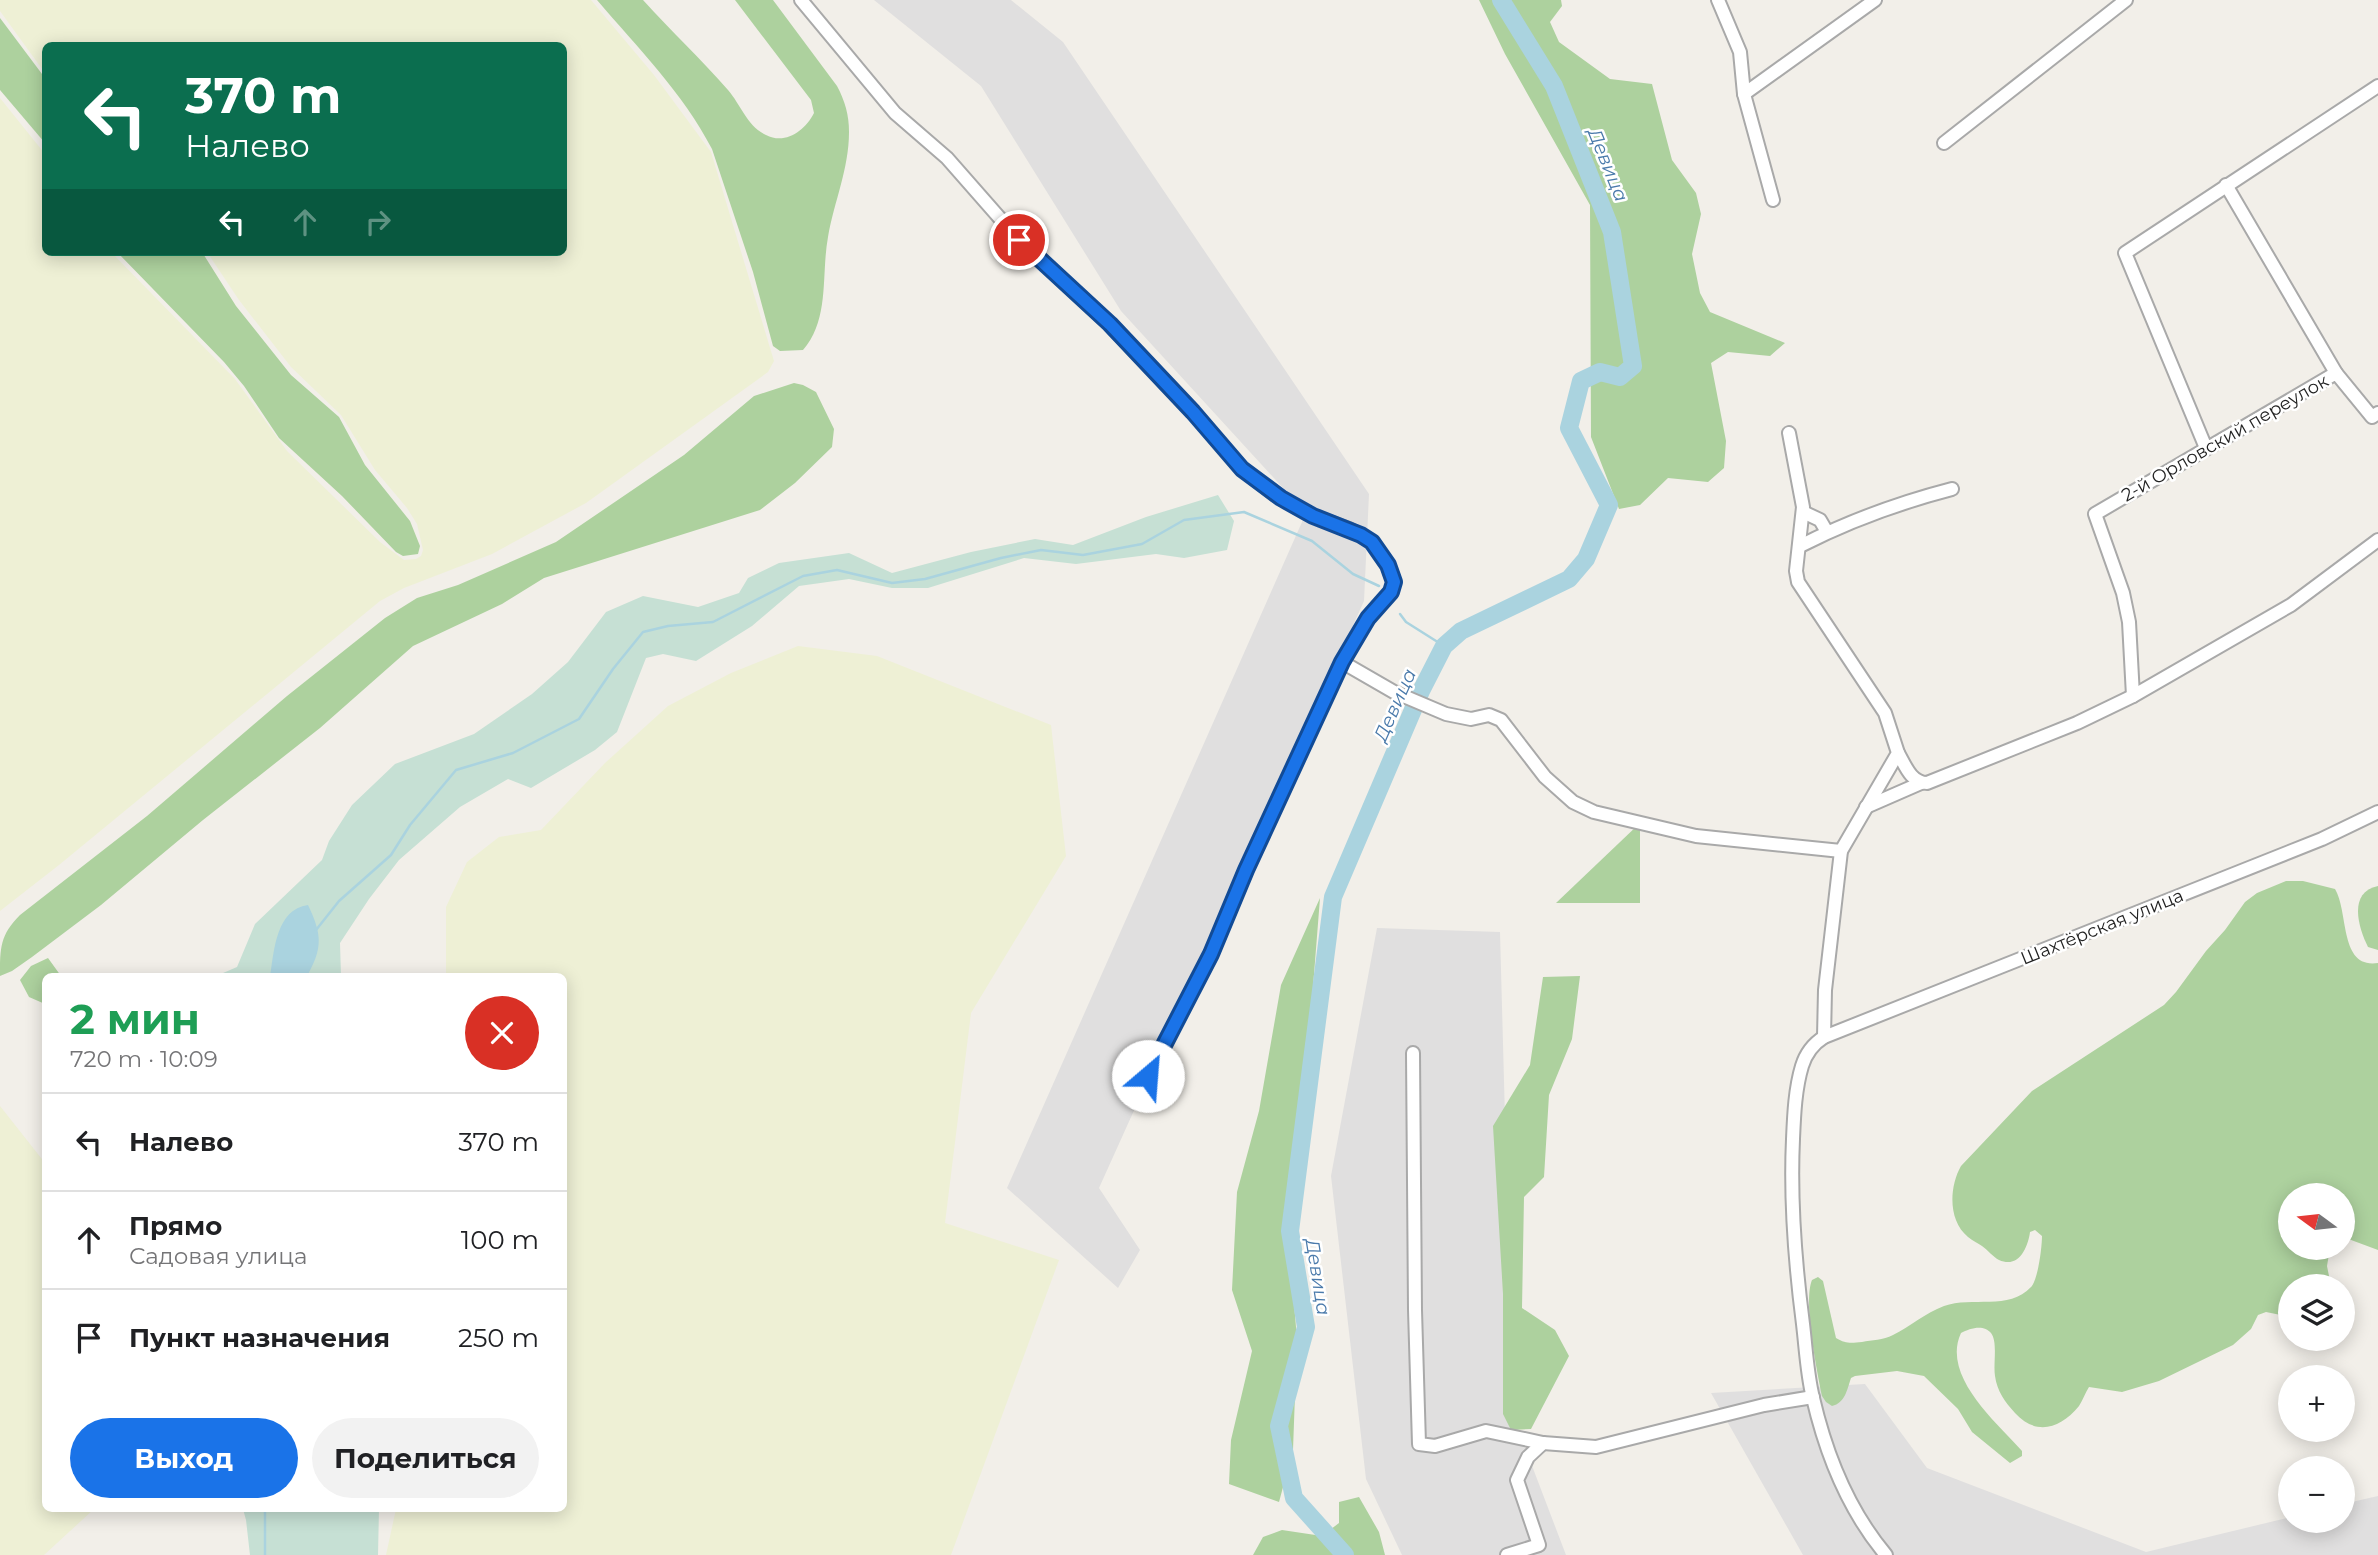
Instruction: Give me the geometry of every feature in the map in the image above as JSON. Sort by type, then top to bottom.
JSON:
[{"type":"street","points":[[801,0],[895,113],[947,158],[1019,240],[1110,324],[1193,412],[1242,469],[1281,498],[1313,516],[1372,542],[1388,565],[1394,582],[1391,592],[1368,618],[1342,662],[1251,858],[1211,954],[1148,1076]]},
{"type":"street","points":[[1718,0],[1740,52],[1744,94],[1773,200]]},
{"type":"street","points":[[1744,94],[1875,0]]},
{"type":"street","points":[[1944,143],[2126,0]]},
{"type":"street","points":[[2206,449],[2125,253],[2378,86]]},
{"type":"street","points":[[2226,185],[2336,373]]},
{"type":"street","name":"2-й Орловский переулок","points":[[2133,696],[2129,622],[2123,593],[2095,514],[2336,373],[2376,419]]},
{"type":"street","points":[[1789,433],[1803,512],[1796,571],[1798,582],[1885,713],[1898,752],[1910,774],[1921,783]]},
{"type":"street","points":[[1800,546],[1898,503],[1952,489]]},
{"type":"street","points":[[1803,512],[1820,520],[1827,532]]},
{"type":"street","points":[[1866,807],[2077,723],[2133,696],[2291,605],[2378,540]]},
{"type":"street","points":[[1342,662],[1394,692],[1446,714],[1471,719],[1489,715],[1501,720],[1545,777],[1573,802],[1594,812],[1696,836],[1841,851]]},
{"type":"street","points":[[1886,1555],[1868,1534],[1841,1483],[1812,1397],[1794,1259],[1792,1168],[1794,1115],[1801,1068],[1809,1050],[1824,1037],[1825,990],[1841,851],[1898,752]]},
{"type":"street","name":"Шахтёрская улица","points":[[1824,1037],[2322,839],[2378,812]]},
{"type":"street","points":[[1413,1053],[1419,1444],[1435,1446],[1486,1431],[1543,1443],[1596,1447],[1763,1405],[1812,1397]]},
{"type":"street","points":[[1507,1555],[1539,1545],[1517,1480],[1528,1457],[1543,1443]]},
{"type":"shaded area","points":[[874,0],[1011,0],[1063,42],[1369,494],[1364,601],[1099,1188],[1140,1250],[1118,1288],[1007,1188],[1306,513],[1121,311],[981,86]]},
{"type":"shaded area","points":[[1377,928],[1500,932],[1513,1416],[1566,1555],[1402,1555],[1366,1479],[1331,1176]]},
{"type":"shaded area","points":[[1865,1384],[1927,1468],[2146,1552],[2278,1520],[2278,1533],[2355,1533],[2355,1501],[2378,1496],[2378,1555],[1803,1555],[1711,1393]]},
{"type":"green space","points":[[0,0],[591,0],[654,75],[711,152],[774,361],[768,372],[586,503],[492,554],[404,588],[380,601],[0,911],[0,98],[42,150],[42,256],[115,256],[235,379],[287,451],[380,542],[404,560],[416,559],[421,556],[423,550],[417,524],[407,508],[375,470],[341,415],[291,367],[239,300],[210,256],[567,256],[567,42],[42,42],[42,69],[0,11]]},
{"type":"green space","points":[[597,0],[643,0],[728,90],[754,126],[773,138],[787,137],[800,131],[814,113],[811,100],[735,0],[773,0],[837,86],[847,114],[848,146],[828,237],[821,311],[812,338],[803,350],[780,351],[773,346],[753,272],[712,149],[700,128],[659,72]]},
{"type":"green space","points":[[1479,0],[1561,0],[1562,6],[1550,22],[1559,42],[1610,79],[1652,84],[1672,160],[1696,193],[1701,214],[1692,254],[1700,293],[1710,312],[1785,343],[1770,356],[1728,352],[1711,363],[1726,441],[1724,468],[1708,482],[1668,478],[1640,505],[1619,509],[1591,437],[1590,205],[1505,54]]},
{"type":"green space","points":[[0,18],[42,74],[42,139],[0,90]]},
{"type":"green space","points":[[121,256],[205,256],[236,306],[291,375],[339,417],[365,465],[410,521],[420,546],[418,554],[403,556],[396,552],[342,496],[279,438],[244,386]]},
{"type":"green space","points":[[794,383],[816,392],[834,429],[832,447],[795,483],[760,510],[544,578],[502,604],[413,646],[320,728],[101,905],[32,957],[0,976],[2,942],[8,929],[20,915],[147,816],[287,696],[385,618],[417,598],[458,585],[556,542],[684,455],[754,396]]},
{"type":"green space","points":[[1218,495],[1234,521],[1227,550],[1184,558],[1156,554],[1076,564],[1024,558],[928,588],[892,588],[849,579],[799,586],[752,626],[696,661],[663,654],[646,658],[617,732],[595,750],[531,788],[508,779],[460,807],[399,860],[340,943],[341,973],[223,973],[237,967],[255,924],[322,860],[329,841],[352,805],[395,764],[474,734],[532,694],[568,662],[606,612],[643,596],[698,607],[739,593],[748,578],[779,563],[849,553],[892,573],[971,552],[1035,539],[1073,545],[1146,517]]},
{"type":"green space","points":[[798,646],[877,656],[1051,725],[1066,856],[971,1013],[945,1223],[1059,1260],[951,1555],[386,1555],[395,1512],[567,1512],[567,973],[446,973],[446,907],[467,862],[499,837],[541,830],[605,763],[668,706],[731,673]]},
{"type":"green space","points":[[1640,823],[1640,903],[1556,903]]},
{"type":"green space","points":[[2286,881],[2303,881],[2335,889],[2351,948],[2357,957],[2366,962],[2378,963],[2378,1250],[2356,1242],[2356,1183],[2278,1183],[2278,1260],[2328,1260],[2329,1274],[2278,1274],[2278,1314],[2266,1312],[2258,1315],[2251,1329],[2233,1345],[2159,1381],[2122,1392],[2089,1387],[2072,1414],[2048,1427],[2031,1425],[2023,1420],[2002,1396],[1995,1376],[1994,1342],[1991,1333],[1981,1328],[1973,1328],[1961,1333],[1957,1349],[1965,1382],[1986,1413],[2022,1451],[2022,1456],[2010,1463],[1972,1432],[1958,1409],[1924,1376],[1897,1371],[1855,1376],[1851,1378],[1840,1402],[1832,1406],[1826,1402],[1822,1396],[1812,1337],[1809,1304],[1812,1280],[1818,1277],[1823,1281],[1836,1338],[1852,1343],[1889,1337],[1944,1306],[2012,1299],[2031,1287],[2038,1271],[2042,1236],[2035,1230],[2030,1232],[2021,1255],[2012,1262],[1997,1259],[1968,1237],[1957,1222],[1952,1203],[1954,1184],[1961,1166],[2032,1091],[2164,1005],[2245,902],[2257,893]]},
{"type":"green space","points":[[2378,886],[2378,950],[2368,947],[2361,930],[2358,911],[2362,895]]},
{"type":"green space","points":[[1320,898],[1291,1267],[1297,1339],[1293,1450],[1279,1502],[1229,1484],[1231,1440],[1252,1351],[1232,1290],[1237,1192],[1259,1111],[1281,985]]},
{"type":"green space","points":[[48,958],[59,973],[42,973],[42,1003],[29,997],[20,980],[31,966]]},
{"type":"green space","points":[[1580,976],[1572,1039],[1549,1095],[1544,1177],[1524,1197],[1522,1308],[1555,1330],[1569,1356],[1531,1429],[1511,1430],[1503,1414],[1503,1294],[1493,1126],[1530,1065],[1543,977]]},
{"type":"green space","points":[[0,1106],[42,1159],[42,1512],[91,1512],[44,1555],[0,1555]]},
{"type":"green space","points":[[1359,1497],[1379,1532],[1385,1555],[1253,1555],[1263,1537],[1282,1530],[1322,1536],[1339,1523],[1339,1502]]},
{"type":"green space","points":[[244,1512],[379,1512],[378,1555],[250,1555]]},
{"type":"water","points":[[308,905],[316,924],[319,941],[316,957],[308,973],[270,973],[278,933],[289,914]]},
{"type":"waterway","name":"Девица","points":[[1345,1555],[1294,1498],[1279,1426],[1306,1327],[1290,1231],[1333,897],[1421,691],[1444,646],[1461,631],[1569,579],[1586,559],[1609,505],[1569,428],[1581,381],[1600,372],[1620,377],[1633,366],[1612,232],[1554,86],[1501,0]]},
{"type":"waterway","points":[[316,930],[339,901],[391,855],[410,825],[456,770],[513,753],[579,719],[613,669],[643,632],[668,626],[713,622],[803,576],[837,570],[892,583],[925,579],[1041,550],[1083,555],[1142,544],[1184,520],[1244,512],[1312,541],[1353,574],[1379,586]]},
{"type":"waterway","points":[[1400,614],[1406,622],[1444,646]]},
{"type":"waterway","points":[[265,1512],[265,1555]]},
{"type":"route","points":[[1019,240],[1110,324],[1193,412],[1242,469],[1275,495],[1313,516],[1372,542],[1381,552],[1394,582],[1391,592],[1368,618],[1342,662],[1246,870],[1211,954],[1148,1076]]}]
